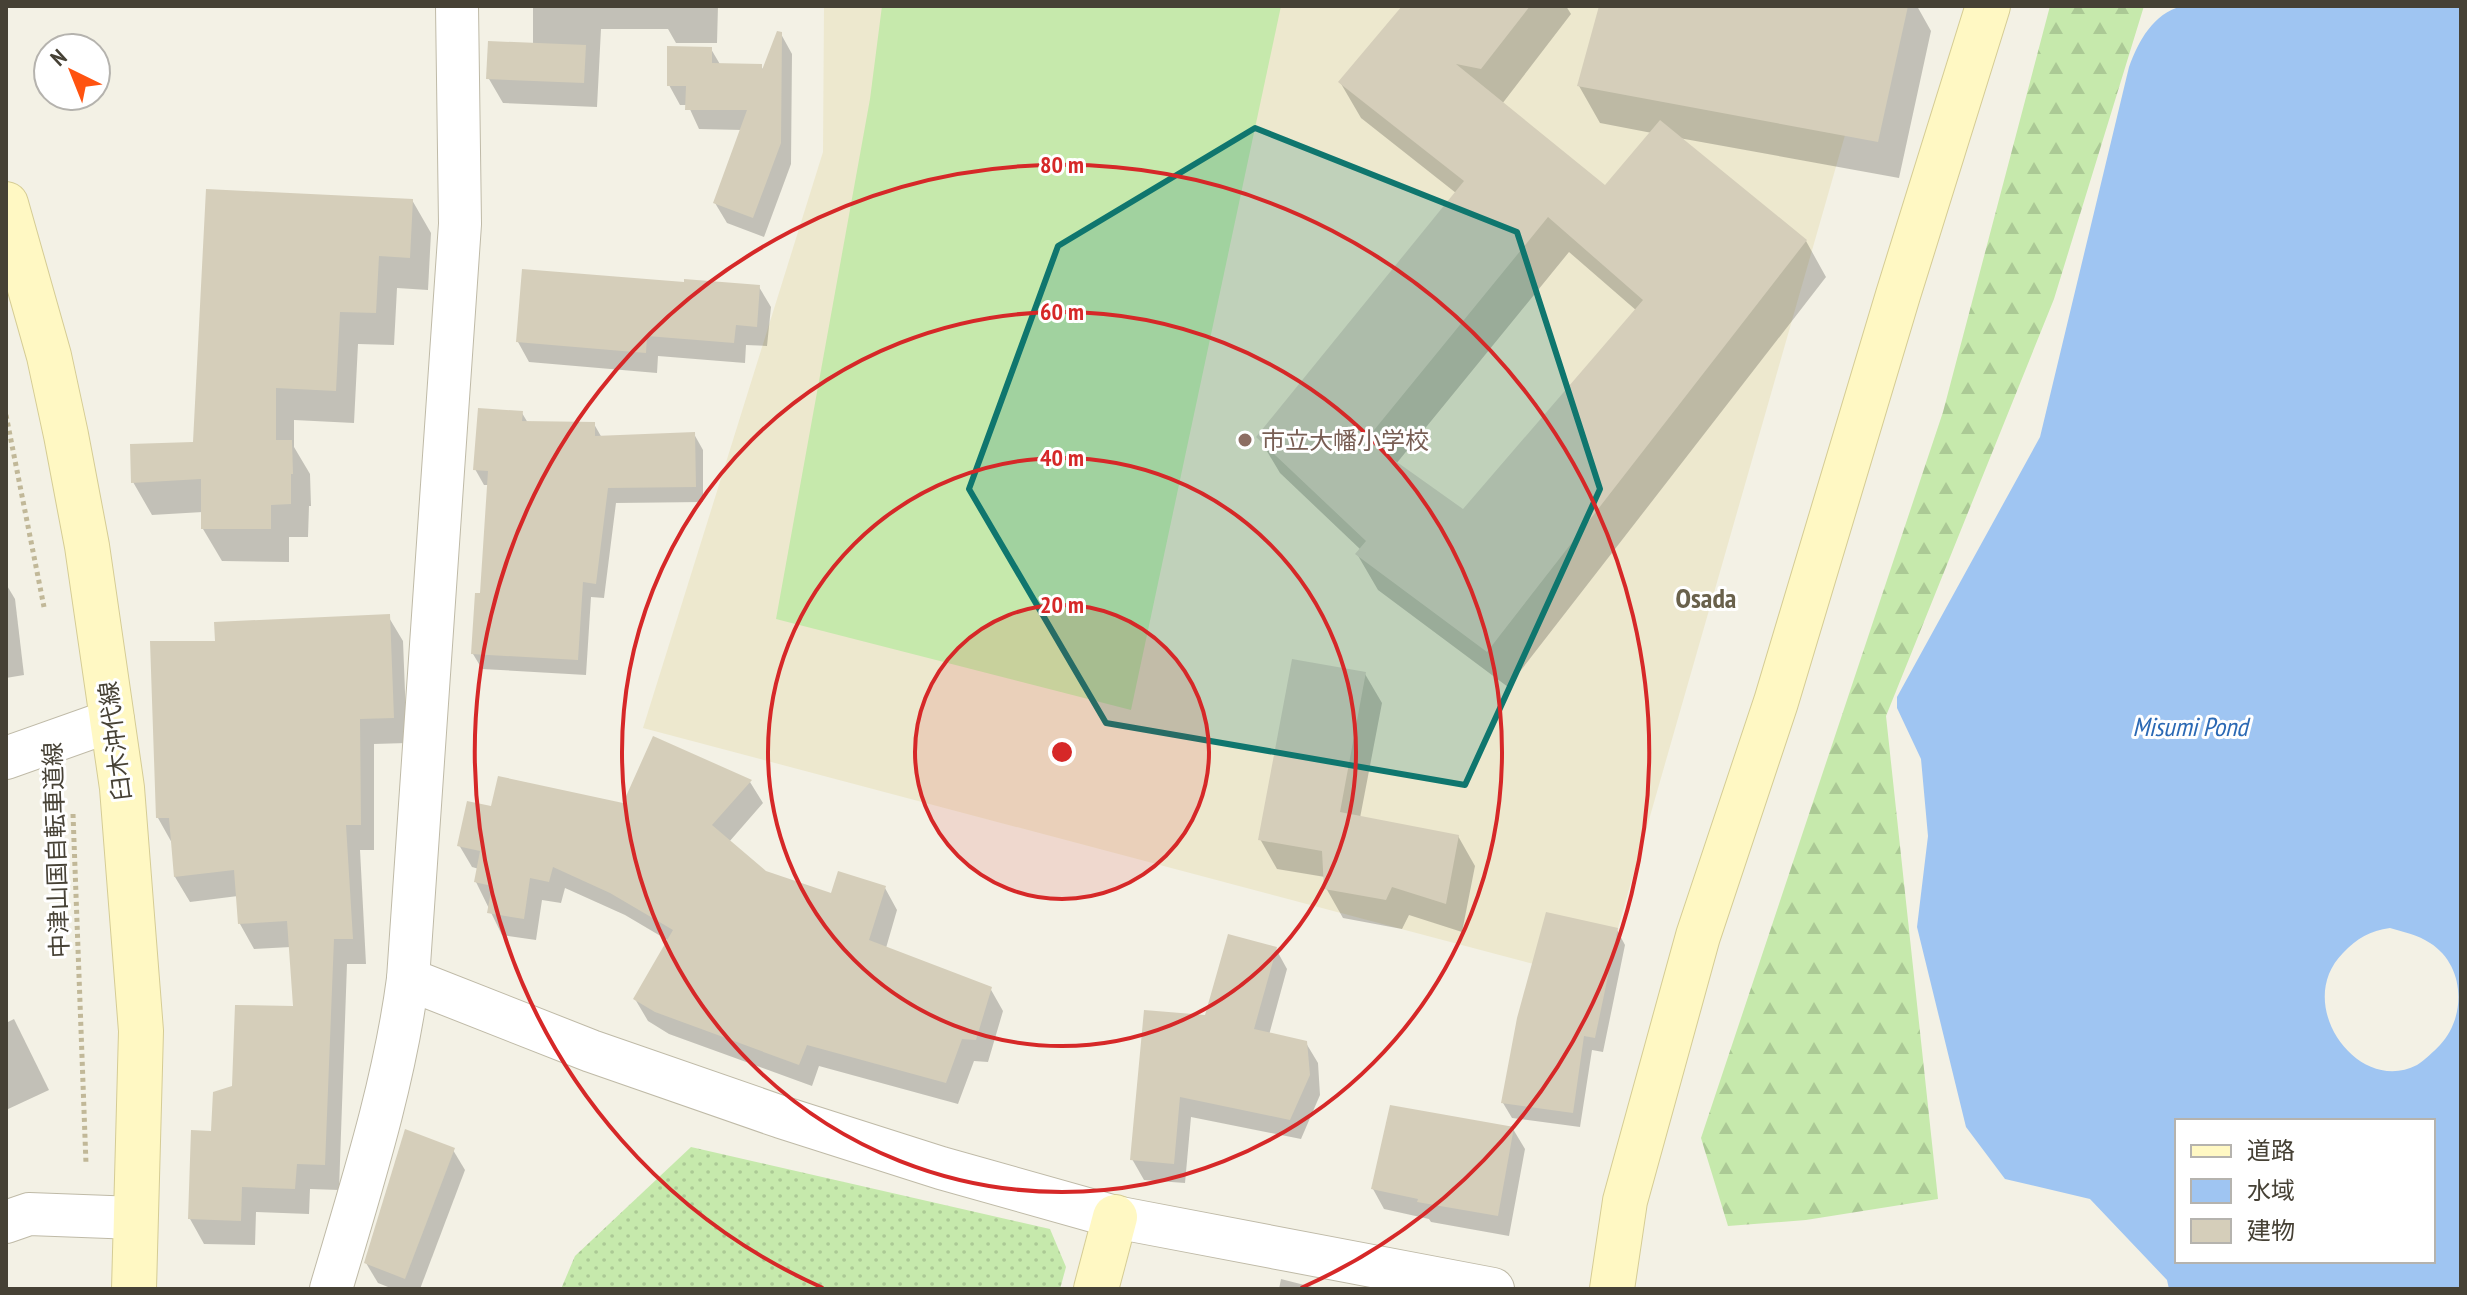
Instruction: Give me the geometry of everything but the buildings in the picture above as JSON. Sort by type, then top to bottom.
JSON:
[{"type":"street","points":[[331,1289],[382,1116],[408,979],[417,884],[460,224],[457,6]]},
{"type":"street","points":[[1612,1289],[1625,1201],[1698,936],[1776,702],[1988,6]]},
{"type":"street","name":"臼木沖代線","points":[[6,204],[14,260],[49,356],[66,435],[87,546],[122,788],[141,1031],[134,1289]]},
{"type":"street","points":[[6,758],[113,720]]},
{"type":"street","points":[[408,979],[591,1051],[941,1168],[1115,1217],[1493,1289]]},
{"type":"street","points":[[6,1222],[29,1214],[136,1218]]},
{"type":"street","points":[[1096,1289],[1115,1217]]},
{"type":"path","points":[[6,415],[45,613]]},
{"type":"path","name":"中津山国自転車道線","points":[[73,812],[88,1215]]},
{"type":"highlighted area","points":[[1255,128],[1517,232],[1600,489],[1465,785],[1106,723],[969,489],[1058,246]]},
{"type":"shaded area","name":"市立大幡小学校","points":[[824,6],[1882,6],[1618,928],[1605,983],[643,728],[823,152]]},
{"type":"green space","points":[[882,6],[1281,6],[1131,710],[776,619],[870,99]]},
{"type":"green space","points":[[2050,6],[2144,6],[2054,299],[1886,716],[1938,1199],[1806,1220],[1728,1226],[1701,1138],[1943,412]]},
{"type":"green space","points":[[691,1147],[1050,1229],[1066,1267],[1060,1289],[561,1289],[575,1256]]},
{"type":"water","name":"Misumi Pond","points":[[2182,6],[2461,6],[2461,1289],[2169,1289],[2167,1280],[2090,1199],[2005,1179],[1966,1127],[1917,927],[1928,836],[1921,759],[1897,708],[1897,697],[2040,437],[2129,67],[2148,29],[2163,15]],"holes":[[[2390,928],[2430,943],[2450,964],[2458,991],[2455,1020],[2440,1045],[2417,1065],[2395,1071],[2373,1068],[2354,1057],[2339,1040],[2328,1019],[2325,996],[2329,974],[2343,953],[2364,936]]]},
{"type":"place","name":"市立大幡小学校","points":[[1245,440]]},
{"type":"district","name":"Osada","points":[[1706,597]]}]
